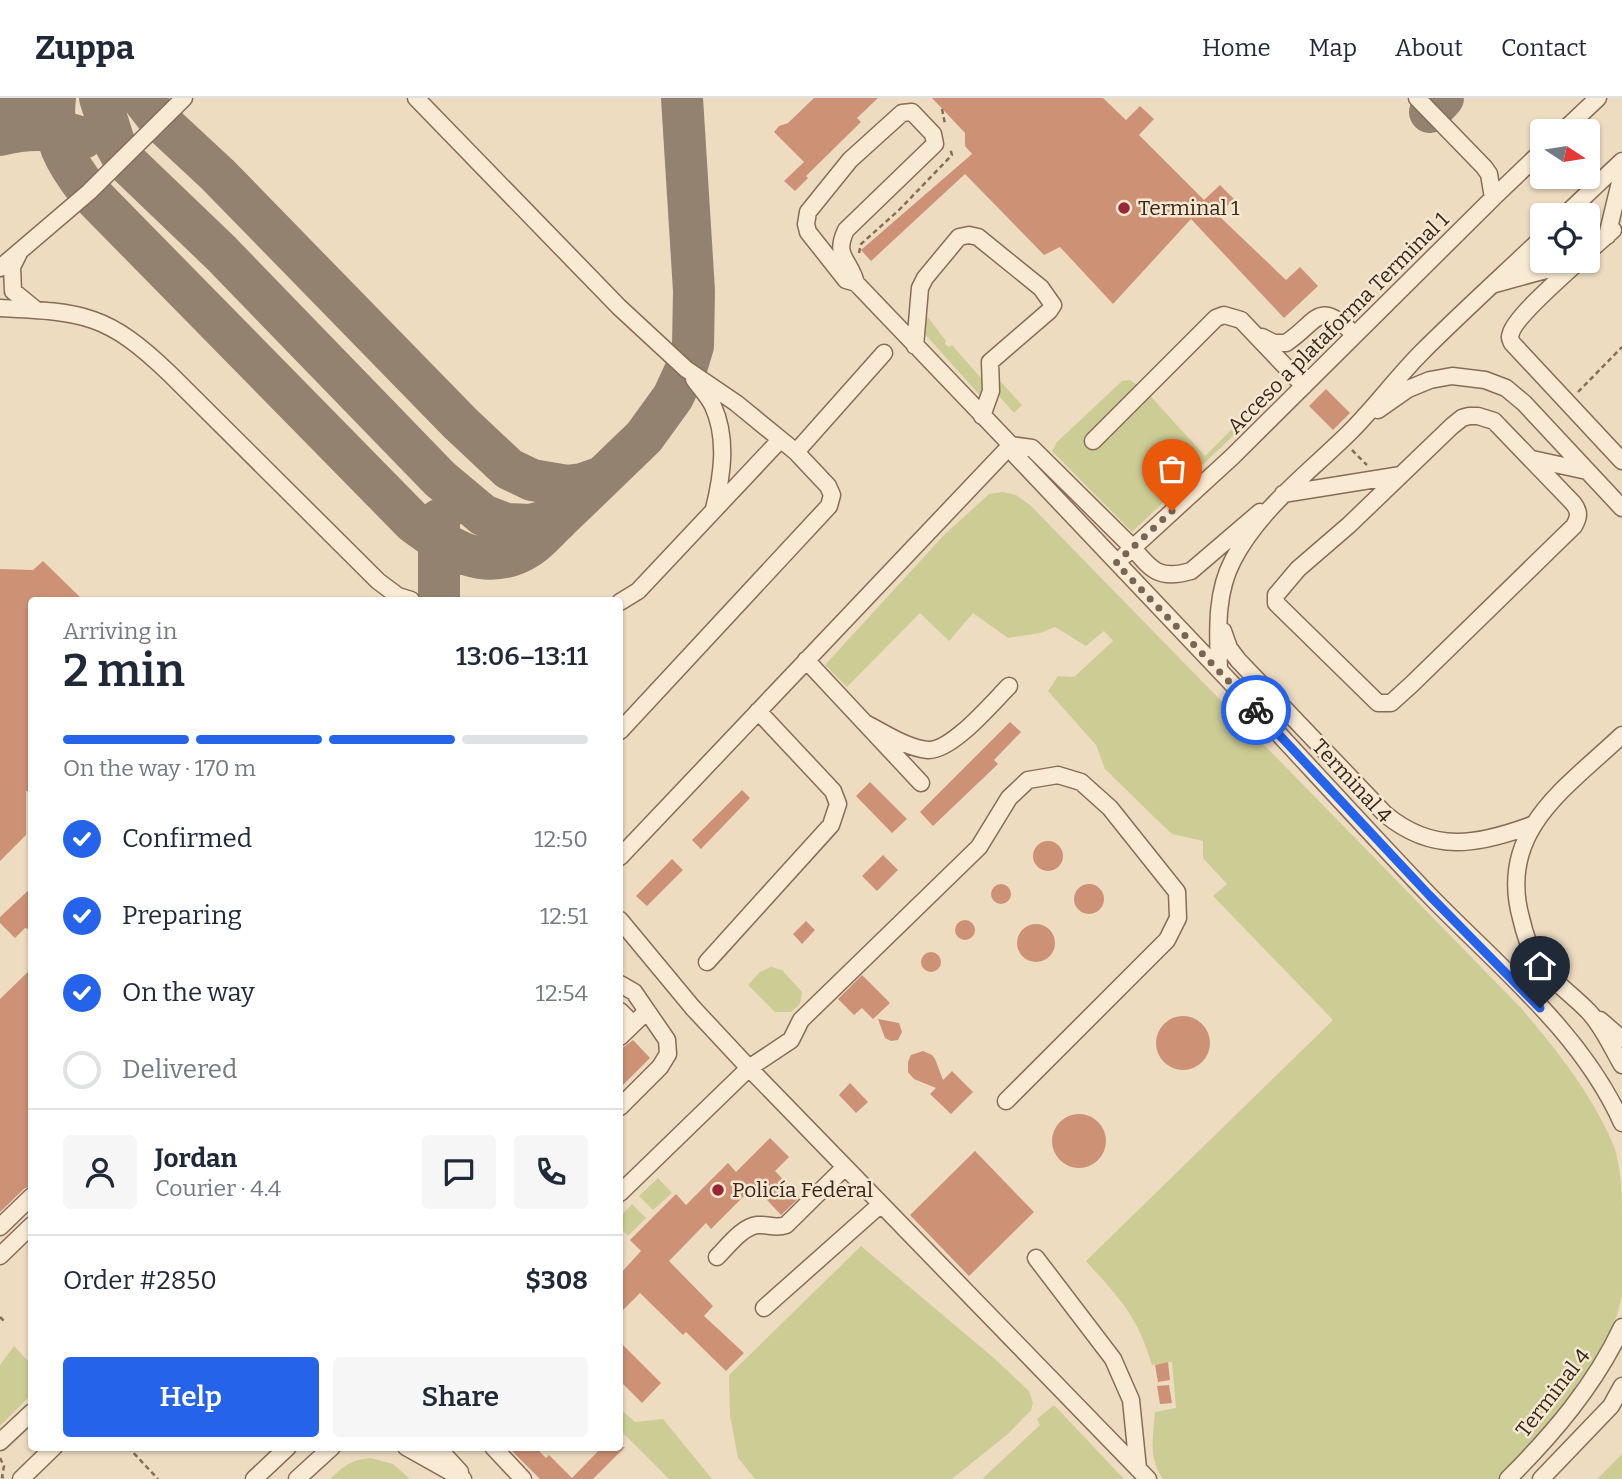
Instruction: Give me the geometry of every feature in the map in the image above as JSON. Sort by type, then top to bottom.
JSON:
[{"type":"street","points":[[0,268],[106,176],[184,98]]},
{"type":"street","points":[[416,98],[610,297],[686,369],[736,403],[796,452],[828,486],[832,495],[829,506],[623,728]]},
{"type":"street","points":[[1417,98],[1484,167],[1489,174],[1493,198]]},
{"type":"street","points":[[1576,119],[1598,98]]},
{"type":"street","points":[[854,278],[846,280],[808,232],[808,212],[850,160],[902,113],[912,112],[933,134],[934,144],[846,230],[841,239],[841,255],[854,278],[915,346],[1011,445],[1016,456],[1219,670]]},
{"type":"street","points":[[1578,203],[1622,161]]},
{"type":"street","name":"Acceso a plataforma Terminal 1","points":[[1116,563],[1232,457],[1530,163]]},
{"type":"street","points":[[1600,232],[1622,174]]},
{"type":"street","points":[[1600,241],[1622,221]]},
{"type":"street","points":[[915,346],[920,288],[925,278],[959,237],[978,237],[1041,288],[1053,304],[1049,311],[990,362],[991,391],[982,416]]},
{"type":"street","points":[[1219,670],[1219,606],[1224,581],[1244,542],[1279,500],[1346,435],[1421,353],[1530,249]]},
{"type":"street","points":[[20,251],[12,267],[13,291],[36,310]]},
{"type":"street","points":[[1513,265],[1530,261]]},
{"type":"street","points":[[1493,285],[1536,273]]},
{"type":"street","points":[[1567,273],[1520,319],[1510,338],[1622,461]]},
{"type":"street","points":[[0,308],[72,313],[96,319],[122,333],[145,350],[378,581],[401,597]]},
{"type":"street","points":[[1093,441],[1216,318],[1224,315],[1234,317],[1253,333],[1304,386]]},
{"type":"street","points":[[1253,333],[1274,342],[1286,343],[1323,315],[1336,318],[1355,335]]},
{"type":"street","points":[[796,452],[884,353]]},
{"type":"street","points":[[686,369],[712,404],[720,424],[721,479],[713,513]]},
{"type":"street","points":[[1346,435],[1408,389],[1430,380],[1451,376],[1468,377],[1506,388],[1524,403],[1622,508]]},
{"type":"street","points":[[1478,416],[1494,421],[1544,472],[1577,508],[1579,518],[1574,526],[1391,703],[1384,704],[1372,699],[1275,599],[1279,589],[1298,569],[1462,418],[1478,416]]},
{"type":"street","points":[[623,600],[638,591],[780,440]]},
{"type":"street","points":[[1011,445],[1032,448],[1147,565],[1164,575],[1191,571],[1236,530],[1279,500],[1395,481]]},
{"type":"street","points":[[623,854],[1011,445]]},
{"type":"street","points":[[1531,458],[1593,477]]},
{"type":"street","points":[[1544,472],[1593,477]]},
{"type":"street","points":[[1219,606],[1223,635],[1238,660],[1385,814],[1403,829],[1425,839],[1466,843],[1502,836],[1532,825]]},
{"type":"street","points":[[806,660],[921,783]]},
{"type":"street","name":"Terminal 4","points":[[1219,670],[1429,895],[1540,1008],[1576,1049],[1611,1099],[1622,1123]]},
{"type":"street","points":[[867,724],[913,747],[931,750],[947,746],[1009,686]]},
{"type":"street","points":[[707,962],[831,825],[838,804],[833,791],[758,712]]},
{"type":"street","points":[[1622,735],[1545,808],[1532,825],[1520,848],[1516,874],[1517,905],[1536,958],[1551,977],[1622,1039]]},
{"type":"street","points":[[623,1190],[753,1064],[791,1040],[801,1020],[979,847],[1009,798],[1028,780],[1058,775],[1081,782],[1111,808],[1177,892],[1178,918],[1167,940],[1006,1101]]},
{"type":"street","points":[[623,924],[693,1008],[753,1064],[845,1167],[1143,1474]]},
{"type":"street","points":[[623,986],[634,992],[667,1040],[668,1054],[660,1067],[623,1104]]},
{"type":"street","points":[[623,1034],[647,1011]]},
{"type":"street","points":[[1590,1013],[1622,1065]]},
{"type":"street","points":[[623,1014],[633,1024]]},
{"type":"street","points":[[717,1256],[745,1230],[754,1226],[778,1228],[786,1225],[845,1167]]},
{"type":"street","points":[[0,1228],[28,1200]]},
{"type":"street","points":[[764,1308],[881,1204]]},
{"type":"street","points":[[0,1256],[7,1244],[28,1228]]},
{"type":"street","points":[[1035,1258],[1113,1359],[1131,1400],[1143,1474]]},
{"type":"street","name":"Terminal 4","points":[[1508,1479],[1548,1436],[1590,1384],[1622,1327]]},
{"type":"street","points":[[1541,1479],[1616,1400],[1622,1387]]},
{"type":"street","points":[[0,1443],[28,1416]]},
{"type":"street","points":[[21,1479],[50,1451]]},
{"type":"street","points":[[254,1479],[284,1451]]},
{"type":"street","points":[[297,1479],[328,1451]]},
{"type":"street","points":[[413,1451],[465,1479]]},
{"type":"street","points":[[440,1451],[465,1479]]},
{"type":"street","points":[[496,1451],[512,1475]]},
{"type":"path","points":[[942,109],[947,132]]},
{"type":"path","points":[[854,278],[861,244],[900,210],[952,155],[949,144]]},
{"type":"path","points":[[1568,402],[1622,347]]},
{"type":"path","points":[[1346,435],[1372,470]]},
{"type":"path","points":[[0,1317],[6,1323]]},
{"type":"path","points":[[132,1451],[158,1479]]},
{"type":"green space","points":[[924,312],[946,341],[945,344],[949,347],[952,345],[981,378],[986,398],[983,399],[924,333]]},
{"type":"green space","points":[[1130,380],[1145,390],[1205,456],[1232,429],[1236,433],[1132,532],[1052,451],[1057,442],[1122,381]]},
{"type":"green space","points":[[1000,381],[1022,405],[1014,413],[1000,397]]},
{"type":"green space","points":[[1003,492],[1016,495],[1030,505],[1522,1009],[1573,1074],[1605,1127],[1617,1156],[1622,1195],[1622,1295],[1615,1319],[1590,1369],[1573,1394],[1535,1441],[1498,1479],[1163,1479],[1158,1471],[1153,1455],[1155,1412],[1176,1408],[1172,1362],[1152,1365],[1140,1333],[1126,1308],[1086,1261],[1333,1020],[1213,896],[1227,884],[1203,858],[1203,841],[1172,834],[1152,815],[1105,769],[1096,745],[1048,691],[1058,676],[1074,677],[1113,641],[1104,631],[1086,646],[1055,627],[1040,633],[1008,638],[973,613],[949,641],[920,613],[847,687],[825,665],[944,535],[989,494]]},
{"type":"green space","points":[[771,967],[782,970],[802,992],[800,1004],[791,1012],[775,1012],[748,985],[760,972]]},
{"type":"green space","points":[[658,1178],[672,1193],[653,1210],[639,1196]]},
{"type":"green space","points":[[632,1204],[646,1218],[628,1236],[623,1230],[623,1214]]},
{"type":"green space","points":[[861,1246],[1029,1391],[1033,1403],[1031,1410],[1009,1433],[952,1479],[755,1479],[738,1458],[730,1416],[729,1375]]},
{"type":"green space","points":[[14,1346],[28,1361],[28,1398],[0,1426],[0,1365]]},
{"type":"green space","points":[[1054,1405],[1124,1479],[982,1479],[1040,1425],[1037,1419]]},
{"type":"green space","points":[[623,1412],[635,1422],[663,1419],[712,1479],[669,1479],[623,1433]]},
{"type":"green space","points":[[1622,1454],[1622,1479],[1597,1479]]},
{"type":"green space","points":[[371,1458],[393,1464],[410,1479],[330,1479],[349,1464]]},
{"type":"building","points":[[814,98],[878,98],[857,118],[861,122],[806,176],[808,178],[795,191],[784,181],[804,162],[774,132],[779,126],[788,123]]},
{"type":"building","name":"Terminal 1","points":[[932,98],[1103,98],[1126,120],[1140,106],[1154,119],[1139,135],[1204,200],[1220,185],[1234,199],[1218,215],[1286,280],[1300,267],[1318,286],[1284,318],[1191,219],[1113,304],[1060,247],[1044,255],[965,174],[871,261],[861,250],[972,154],[965,146],[965,133]]},
{"type":"building","points":[[1326,389],[1350,413],[1333,430],[1309,406]]},
{"type":"building","points":[[43,561],[80,597],[28,597],[26,835],[0,861],[0,569],[33,570]]},
{"type":"building","points":[[1010,722],[1021,732],[994,760],[998,764],[933,826],[920,812]]},
{"type":"building","points":[[870,782],[907,819],[892,833],[856,796]]},
{"type":"building","points":[[742,790],[750,798],[701,849],[692,840]]},
{"type":"building","points":[[1048,841],[1059,845],[1063,856],[1059,867],[1048,871],[1037,867],[1033,856],[1037,845]]},
{"type":"building","points":[[883,855],[898,870],[877,891],[862,876]]},
{"type":"building","points":[[672,859],[683,870],[647,906],[636,896]]},
{"type":"building","points":[[1001,884],[1008,887],[1011,894],[1008,901],[1001,904],[994,901],[991,894],[994,887]]},
{"type":"building","points":[[1089,884],[1100,888],[1104,899],[1100,910],[1089,914],[1078,910],[1074,899],[1078,888]]},
{"type":"building","points":[[28,891],[28,929],[25,928],[15,938],[0,923],[0,917]]},
{"type":"building","points":[[965,920],[972,923],[975,930],[972,937],[965,940],[958,937],[955,930],[958,923]]},
{"type":"building","points":[[806,921],[815,930],[802,944],[793,934]]},
{"type":"building","points":[[1036,924],[1050,929],[1055,943],[1050,957],[1036,962],[1022,957],[1017,943],[1022,929]]},
{"type":"building","points":[[931,952],[938,955],[941,962],[938,969],[931,972],[924,969],[921,962],[924,955]]},
{"type":"building","points":[[28,972],[28,1187],[0,1212],[0,999]]},
{"type":"building","points":[[862,975],[890,1003],[873,1019],[862,1008],[854,1015],[838,999]]},
{"type":"building","points":[[1183,1016],[1202,1024],[1210,1043],[1202,1062],[1183,1070],[1164,1062],[1156,1043],[1164,1024]]},
{"type":"building","points":[[878,1019],[899,1023],[902,1032],[898,1040],[885,1038]]},
{"type":"building","points":[[633,1040],[650,1058],[623,1085],[623,1048]]},
{"type":"building","points":[[923,1051],[935,1059],[943,1080],[952,1071],[973,1092],[951,1114],[930,1094],[936,1088],[914,1079],[908,1072],[911,1055]]},
{"type":"building","points":[[850,1083],[868,1102],[856,1113],[839,1095]]},
{"type":"building","points":[[1079,1114],[1098,1122],[1106,1141],[1098,1160],[1079,1168],[1060,1160],[1052,1141],[1060,1122]]},
{"type":"building","points":[[770,1138],[789,1157],[775,1171],[800,1197],[781,1215],[754,1186],[711,1229],[706,1223],[669,1261],[713,1306],[704,1316],[744,1353],[726,1371],[686,1332],[683,1335],[640,1293],[623,1310],[623,1271],[641,1251],[630,1240],[676,1194],[686,1205],[728,1163],[736,1172]]},
{"type":"building","points":[[975,1151],[1034,1212],[969,1276],[910,1215]]},
{"type":"building","points":[[623,1345],[661,1383],[642,1403],[623,1384]]},
{"type":"building","points":[[1168,1362],[1170,1380],[1158,1382],[1155,1365]]},
{"type":"building","points":[[1169,1385],[1172,1403],[1160,1404],[1157,1386]]},
{"type":"building","points":[[512,1451],[539,1451],[546,1458],[549,1455],[572,1478],[598,1451],[621,1451],[593,1479],[540,1479]]},
{"type":"taxiway","points":[[0,121],[23,98]]},
{"type":"taxiway","points":[[55,98],[57,137],[67,160],[89,192],[414,523],[441,542],[469,555],[499,558],[530,546],[558,520]]},
{"type":"taxiway","points":[[100,98],[114,142],[124,160],[221,253],[440,479],[483,515],[506,524],[530,525],[561,517],[644,437],[673,397],[686,369],[693,346],[694,291],[682,98]]},
{"type":"taxiway","points":[[142,98],[160,121],[218,175],[460,423],[509,469],[532,480],[567,486],[602,477]]},
{"type":"taxiway","points":[[1430,112],[1443,98]]},
{"type":"taxiway","points":[[0,135],[42,130],[83,138]]},
{"type":"taxiway","points":[[439,520],[439,597]]},
{"type":"way so far","points":[[1172,511],[1116,563],[1256,710]]},
{"type":"place","name":"Terminal 1","points":[[1124,208]]},
{"type":"place","name":"Policía Federal","points":[[718,1190]]},
{"type":"route","points":[[1256,710],[1429,895],[1540,1008]]}]
